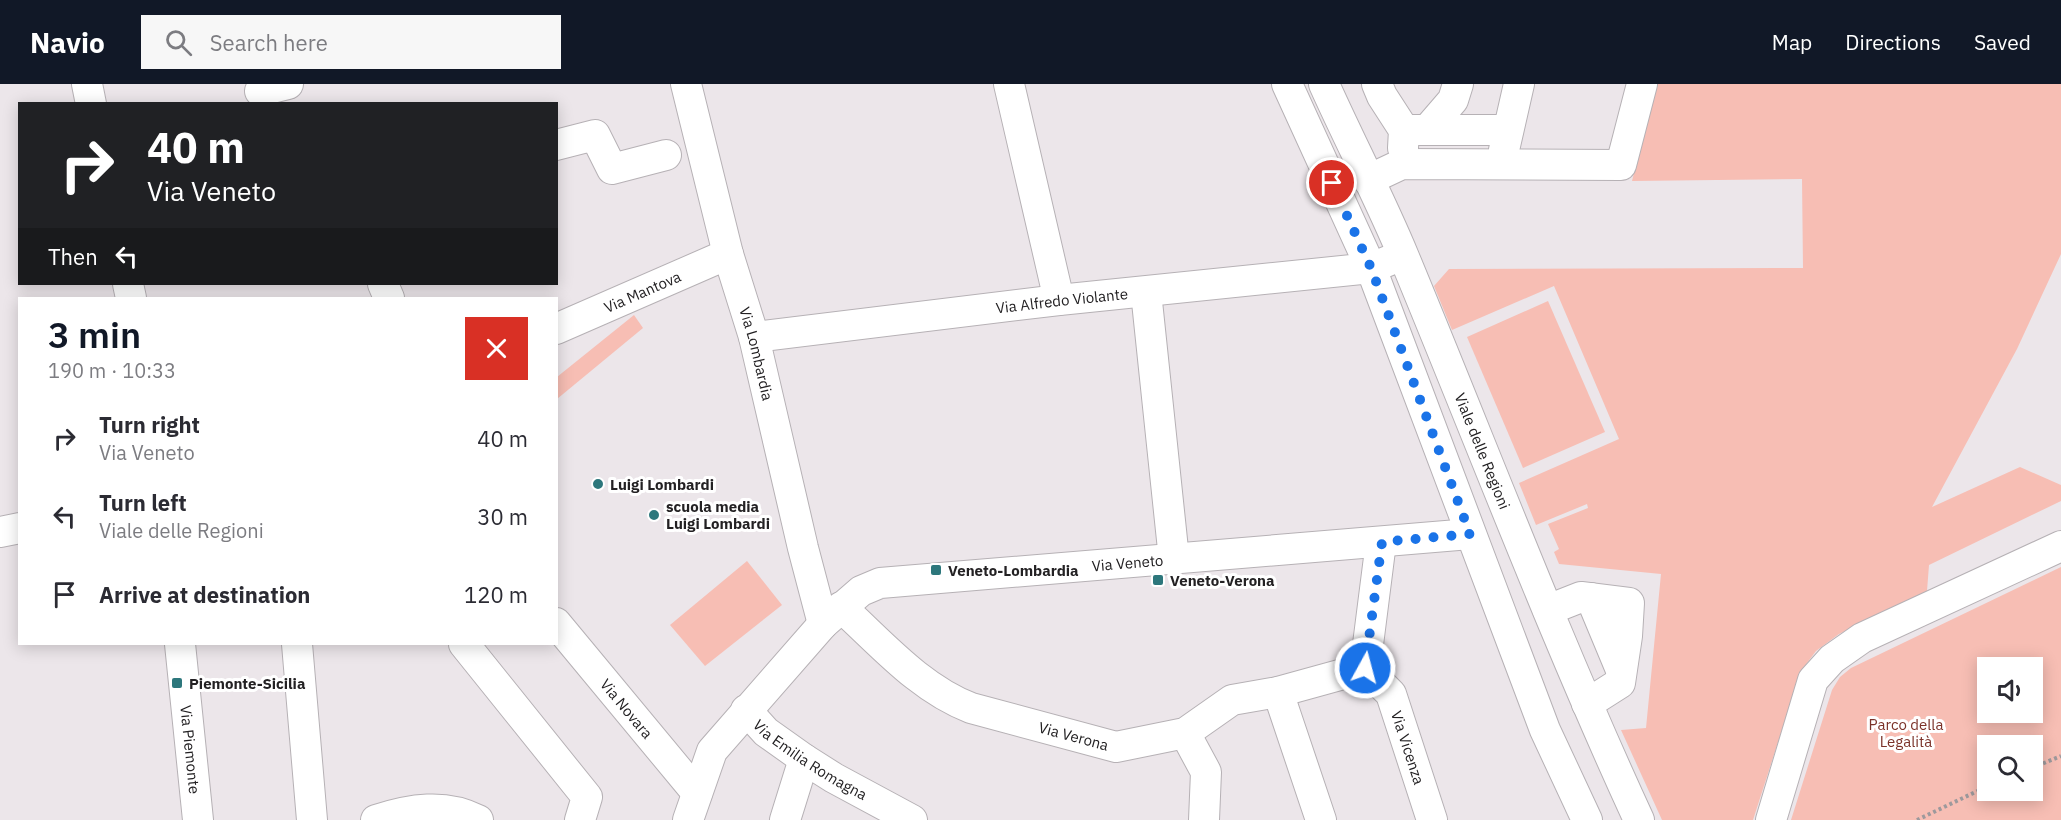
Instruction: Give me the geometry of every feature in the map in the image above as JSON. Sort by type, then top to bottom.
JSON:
[{"type":"street","points":[[87,84],[91,102]]},
{"type":"street","name":"Via Lombardia","points":[[686,84],[728,254],[754,337],[803,548],[832,615]]},
{"type":"street","points":[[1009,84],[1059,300]]},
{"type":"street","points":[[1287,84],[1371,268],[1545,730],[1581,807],[1617,775]]},
{"type":"street","name":"Viale delle Regioni","points":[[1324,84],[1403,255],[1617,775],[1628,817]]},
{"type":"street","points":[[1377,84],[1382,96],[1416,129],[1508,130]]},
{"type":"street","points":[[1402,164],[1416,129],[1453,100],[1458,84]]},
{"type":"street","points":[[1501,164],[1519,84]]},
{"type":"street","points":[[1368,180],[1402,164],[1621,165],[1642,84]]},
{"type":"street","points":[[558,144],[595,135],[612,169],[666,155]]},
{"type":"street","name":"Via Mantova","points":[[558,328],[728,254]]},
{"type":"street","name":"Via Alfredo Violante","points":[[754,337],[1059,300],[1371,268],[1403,255]]},
{"type":"street","points":[[1146,292],[1174,559]]},
{"type":"street","points":[[0,532],[18,528]]},
{"type":"street","name":"Via Veneto","points":[[692,806],[712,751],[832,615],[861,591],[880,583],[1470,534]]},
{"type":"street","points":[[1365,668],[1382,542]]},
{"type":"street","points":[[1772,820],[1813,680],[1832,659],[1862,638],[2061,546]]},
{"type":"street","points":[[1548,610],[1581,597],[1591,598],[1621,670],[1620,683],[1587,704]]},
{"type":"street","name":"Via Verona","points":[[832,615],[950,700],[971,708],[1116,747],[1185,733],[1232,700],[1278,692],[1365,668]]},
{"type":"street","name":"Via Novara","points":[[558,627],[692,806]]},
{"type":"street","name":"Via Piemonte","points":[[180,645],[198,820]]},
{"type":"street","points":[[297,645],[312,820]]},
{"type":"street","points":[[465,645],[587,797],[580,820]]},
{"type":"street","name":"Via Vicenza","points":[[1365,668],[1391,694],[1432,820]]},
{"type":"street","points":[[1278,692],[1321,820]]},
{"type":"street","name":"Via Emilia Romagna","points":[[747,710],[766,732],[834,778],[865,808],[912,820]]},
{"type":"street","points":[[1185,733],[1206,772],[1204,820]]},
{"type":"street","points":[[785,820],[804,759]]},
{"type":"street","points":[[376,820],[395,814],[441,808],[460,812],[478,820]]},
{"type":"path","points":[[2043,763],[2061,756]]},
{"type":"path","points":[[1917,820],[1977,791]]},
{"type":"green space","points":[[1656,84],[2061,84],[2061,254],[2017,349],[1932,507],[2020,467],[2061,485],[2061,501],[1929,565],[1927,591],[1839,634],[1816,651],[1799,677],[1753,820],[1662,820],[1621,730],[1646,728],[1661,574],[1559,564],[1554,552],[1559,549],[1548,524],[1588,508],[1587,504],[1536,525],[1519,483],[1619,439],[1554,286],[1452,330],[1434,286],[1449,269],[1803,268],[1802,179],[1632,181]]},
{"type":"green space","points":[[1548,301],[1605,432],[1523,468],[1467,337]]},
{"type":"green space","points":[[634,315],[643,328],[558,398],[558,376]]},
{"type":"green space","points":[[747,561],[782,605],[705,666],[670,625]]},
{"type":"green space","name":"Parco della Legalità","points":[[2061,567],[2061,820],[1791,820],[1832,690],[1840,677],[1851,668]]},
{"type":"place","name":"Luigi Lombardi","points":[[598,484]]},
{"type":"place","name":"scuola media Luigi Lombardi","points":[[654,515]]},
{"type":"place","name":"Veneto-Lombardia","points":[[936,570]]},
{"type":"place","name":"Veneto-Verona","points":[[1158,580]]},
{"type":"place","name":"Piemonte-Sicilia","points":[[177,683]]},
{"type":"route","points":[[1332,183],[1371,268],[1470,534],[1382,542],[1365,668]]}]
